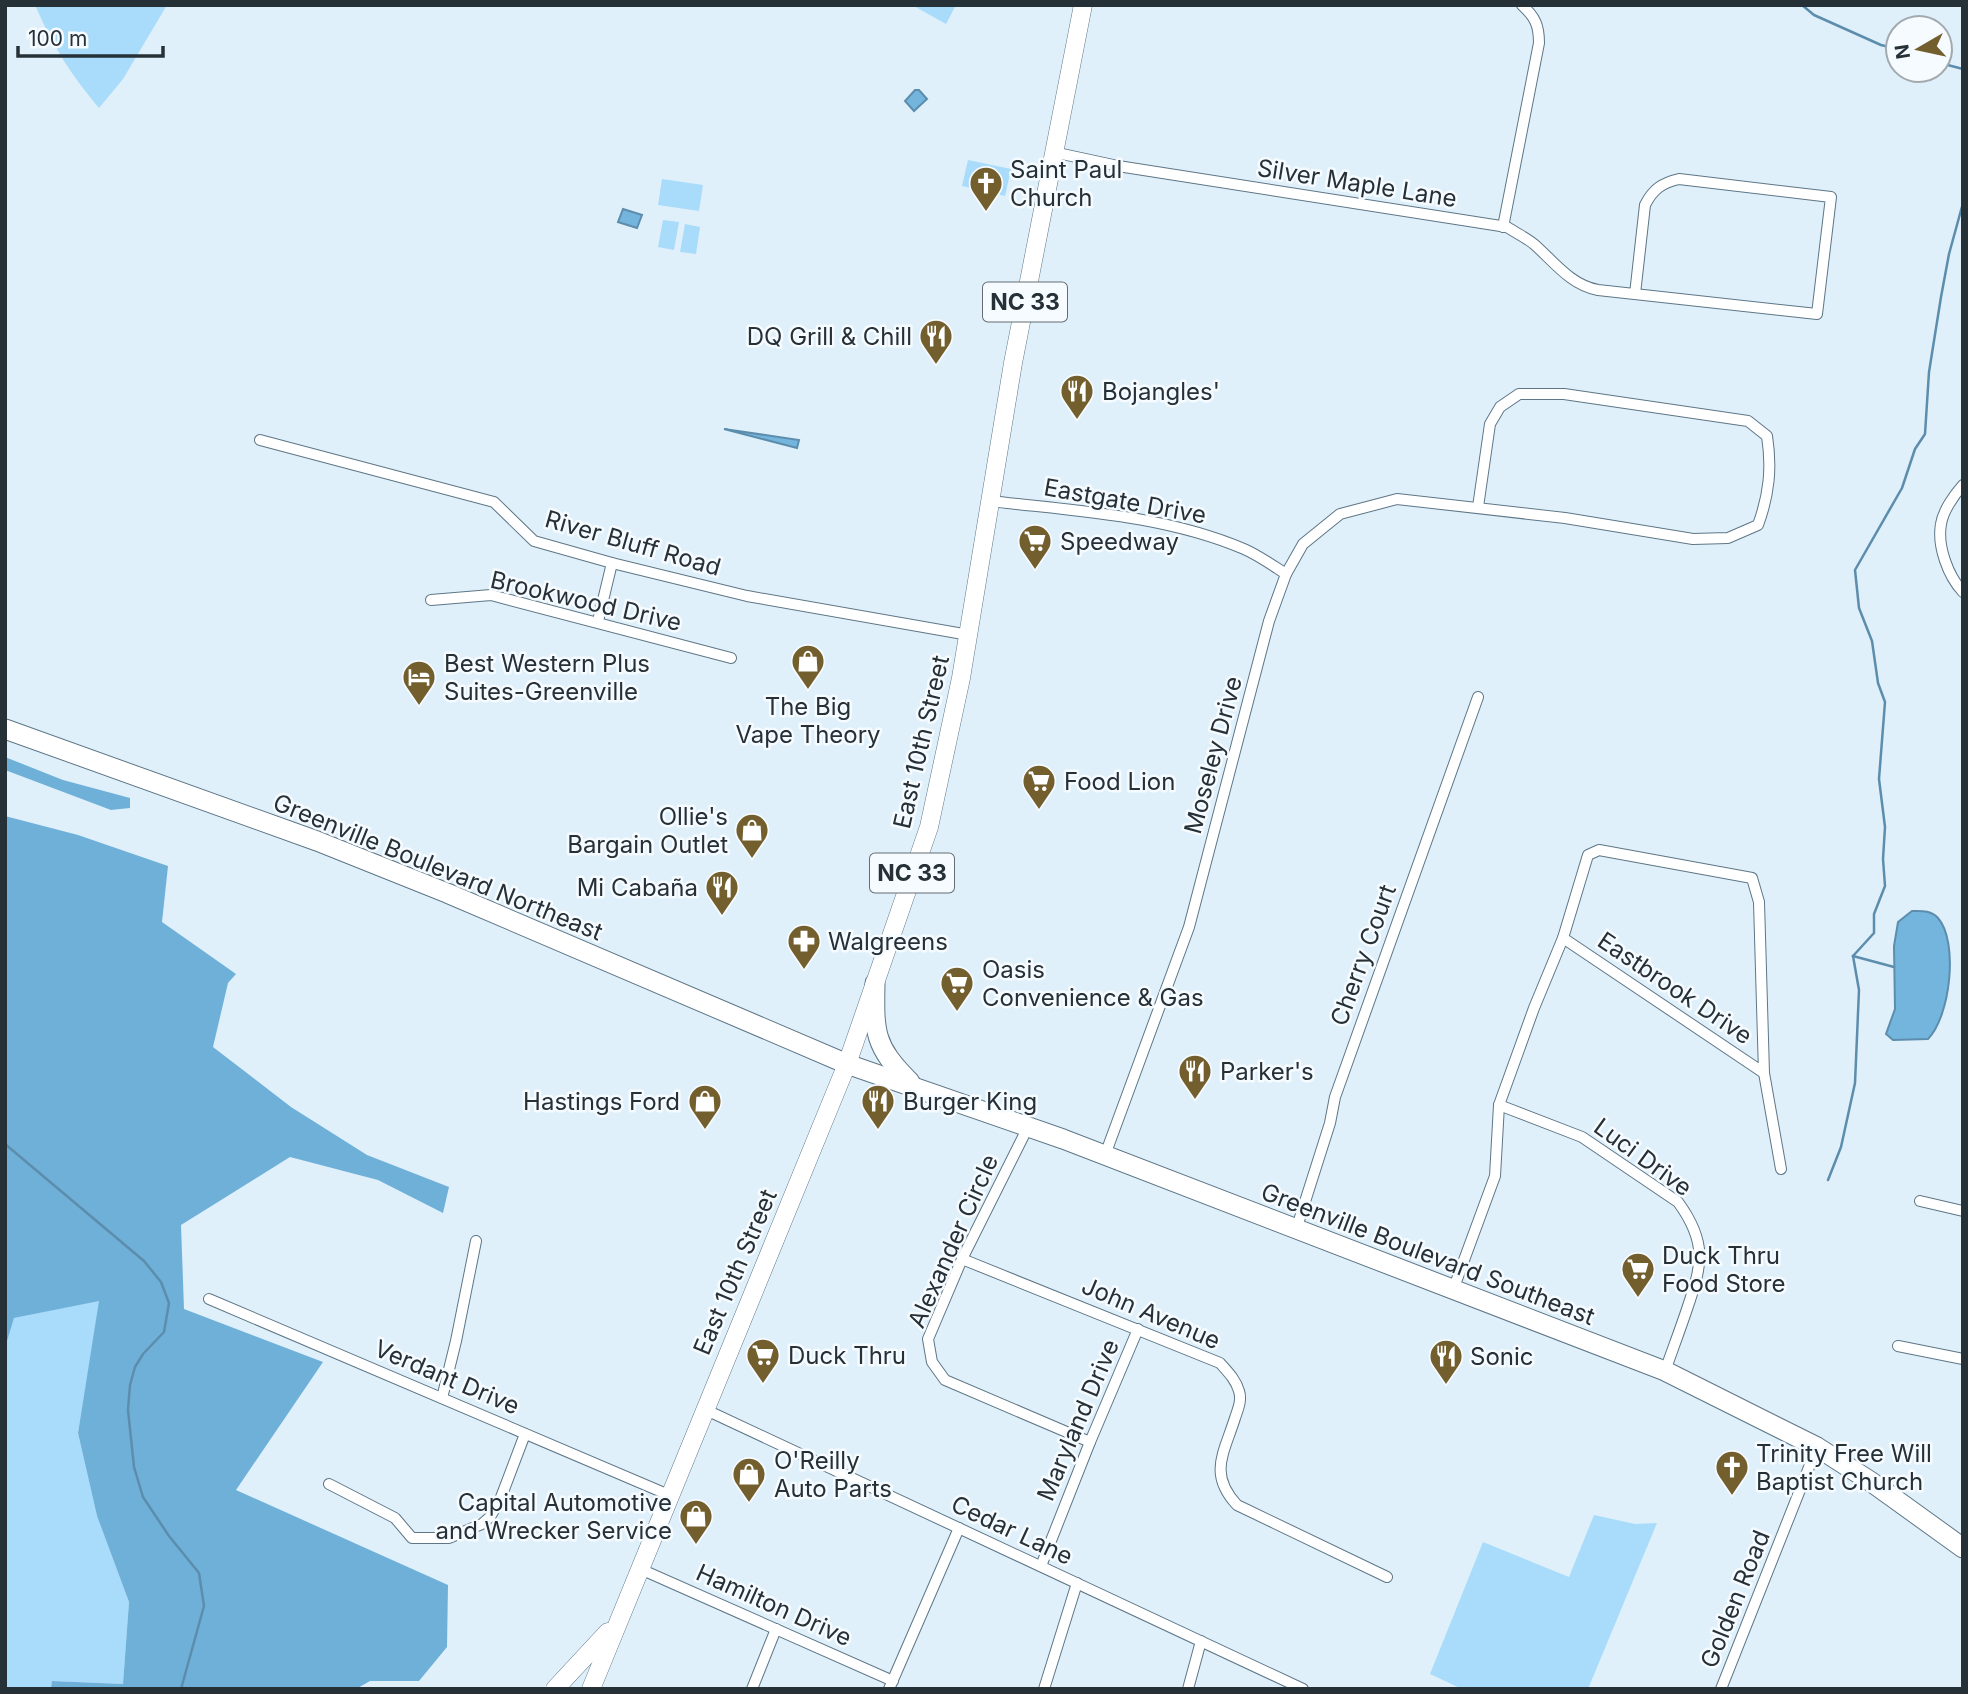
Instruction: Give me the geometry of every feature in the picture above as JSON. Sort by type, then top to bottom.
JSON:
[{"type":"highway","name":"Greenville Boulevard Northeast","points":[[5,729],[317,841],[447,893],[848,1064]]},
{"type":"highway","points":[[875,983],[874,1012],[882,1050],[916,1088]]},
{"type":"highway","name":"Greenville Boulevard Southeast","points":[[848,1064],[1028,1127],[1665,1371],[1817,1447],[1870,1481],[1963,1548]]},
{"type":"main road","name":"East 10th Street","points":[[591,1689],[615,1625],[848,1064],[929,827],[951,735],[970,635],[990,500],[1053,152],[1083,5]]},
{"type":"main road","points":[[555,1689],[615,1625]]},
{"type":"street","points":[[1503,227],[1539,43],[1539,26],[1533,14],[1522,5]]},
{"type":"street","name":"Silver Maple Lane","points":[[1053,152],[1118,166],[1503,227],[1532,243],[1571,279],[1587,288],[1636,294],[1817,314],[1831,197],[1679,178],[1664,182],[1651,192],[1645,205],[1636,294]]},
{"type":"street","name":"Moseley Drive","points":[[1105,1156],[1189,927],[1266,631],[1286,574],[1303,544],[1340,514],[1397,499],[1565,518],[1693,538],[1728,538],[1758,525],[1767,499],[1771,462],[1767,436],[1748,421],[1563,394],[1519,394],[1500,407],[1490,424],[1478,507]]},
{"type":"street","name":"River Bluff Road","points":[[260,440],[494,502],[534,541],[612,563],[747,596],[970,635]]},
{"type":"street","points":[[1963,485],[1954,496],[1941,524],[1943,555],[1953,582],[1963,592]]},
{"type":"street","name":"Eastgate Drive","points":[[990,500],[1160,523],[1210,536],[1247,550],[1286,574]]},
{"type":"street","points":[[598,621],[612,563]]},
{"type":"street","name":"Brookwood Drive","points":[[431,600],[491,595],[731,657]]},
{"type":"street","name":"Cherry Court","points":[[1296,1230],[1330,1123],[1335,1097],[1478,697]]},
{"type":"street","name":"Eastbrook Drive","points":[[1453,1290],[1494,1176],[1499,1105],[1563,938],[1588,855],[1599,850],[1752,878],[1759,902],[1764,1073],[1781,1169]]},
{"type":"street","name":"Eastbrook Drive","points":[[1563,938],[1764,1073]]},
{"type":"street","name":"Luci Drive","points":[[1499,1105],[1582,1137],[1678,1202],[1686,1212],[1699,1244],[1699,1274],[1665,1371]]},
{"type":"street","name":"Alexander Circle","points":[[1028,1127],[962,1259],[929,1339],[932,1362],[945,1380],[1090,1442]]},
{"type":"street","points":[[1920,1201],[1963,1211]]},
{"type":"street","points":[[442,1398],[476,1241]]},
{"type":"street","name":"John Avenue","points":[[962,1259],[1220,1363],[1233,1377],[1240,1393],[1239,1405],[1222,1460],[1220,1479],[1226,1494],[1237,1505],[1387,1577]]},
{"type":"street","name":"Verdant Drive","points":[[209,1298],[669,1495]]},
{"type":"street","name":"Maryland Drive","points":[[1041,1566],[1138,1329]]},
{"type":"street","points":[[1898,1346],[1963,1359]]},
{"type":"street","name":"Cedar Lane","points":[[704,1409],[1303,1689]]},
{"type":"street","points":[[329,1484],[395,1518],[412,1538],[449,1538],[482,1524],[491,1517],[506,1487],[525,1434]]},
{"type":"street","name":"Golden Road","points":[[1721,1689],[1817,1447]]},
{"type":"street","points":[[891,1685],[960,1528]]},
{"type":"street","name":"Hamilton Drive","points":[[639,1569],[776,1629],[891,1685]]},
{"type":"street","points":[[1044,1689],[1077,1583]]},
{"type":"street","points":[[752,1689],[776,1629]]},
{"type":"street","points":[[1188,1689],[1201,1641]]},
{"type":"shaded area","points":[[35,5],[167,5],[123,79],[99,108],[63,59]]},
{"type":"shaded area","points":[[912,5],[956,5],[946,24]]},
{"type":"shaded area","points":[[915,90],[919,90],[927,99],[914,111],[905,101]]},
{"type":"shaded area","points":[[968,160],[1011,169],[1005,196],[962,186]]},
{"type":"shaded area","points":[[662,179],[703,185],[699,211],[658,205]]},
{"type":"shaded area","points":[[623,209],[642,215],[637,228],[618,222]]},
{"type":"shaded area","points":[[663,220],[679,222],[674,250],[658,247]]},
{"type":"shaded area","points":[[685,224],[700,227],[696,254],[680,252]]},
{"type":"shaded area","points":[[724,429],[799,440],[797,448]]},
{"type":"shaded area","points":[[5,757],[63,780],[130,798],[130,808],[111,810],[5,770]]},
{"type":"shaded area","points":[[5,816],[78,835],[168,866],[162,922],[236,974],[228,983],[213,1047],[291,1107],[367,1155],[449,1187],[443,1213],[378,1180],[290,1157],[181,1225],[184,1309],[323,1362],[236,1490],[448,1585],[447,1647],[419,1681],[370,1681],[356,1689],[51,1689],[52,1681],[123,1684],[129,1602],[97,1516],[78,1433],[99,1301],[14,1318],[5,1348]]},
{"type":"shaded area","points":[[1912,911],[1932,914],[1945,929],[1950,961],[1949,979],[1942,1014],[1928,1039],[1893,1040],[1886,1034],[1895,1009],[1894,946],[1898,922]]},
{"type":"shaded area","points":[[100,1300],[78,1433],[97,1516],[129,1602],[123,1684],[53,1681],[51,1689],[5,1689],[5,1348],[14,1318]]},
{"type":"shaded area","points":[[1594,1515],[1635,1524],[1657,1523],[1588,1689],[1462,1689],[1430,1674],[1483,1542],[1569,1577]]},
{"type":"waterway","points":[[1802,5],[1814,15],[1884,46]]},
{"type":"waterway","points":[[1954,67],[1963,69]]},
{"type":"waterway","points":[[1853,956],[1874,933],[1874,914],[1885,886],[1885,827],[1879,779],[1885,702],[1878,683],[1872,641],[1859,608],[1855,570],[1902,488],[1915,449],[1925,434],[1929,372],[1941,297],[1963,203]]},
{"type":"waterway","points":[[1853,956],[1894,967]]},
{"type":"waterway","points":[[1828,1180],[1841,1147],[1855,1083],[1859,990],[1853,956]]},
{"type":"waterway","points":[[5,1144],[144,1261],[161,1282],[169,1303],[164,1332],[143,1354],[135,1367],[128,1410],[134,1467],[143,1497],[169,1536],[199,1573],[204,1606],[181,1689]]},
{"type":"place","name":"Saint Paul Church","points":[[986,213]]},
{"type":"place","name":"DQ Grill & Chill","points":[[936,366]]},
{"type":"place","name":"Bojangles'","points":[[1077,421]]},
{"type":"place","name":"Speedway","points":[[1035,571]]},
{"type":"place","name":"The Big Vape Theory","points":[[808,691]]},
{"type":"place","name":"Best Western Plus Suites-Greenville","points":[[419,707]]},
{"type":"place","name":"Food Lion","points":[[1039,811]]},
{"type":"place","name":"Ollie's Bargain Outlet","points":[[752,860]]},
{"type":"place","name":"Mi Cabaña","points":[[722,917]]},
{"type":"place","name":"Walgreens","points":[[804,971]]},
{"type":"place","name":"Oasis Convenience & Gas","points":[[957,1013]]},
{"type":"place","name":"Parker's","points":[[1195,1101]]},
{"type":"place","name":"Hastings Ford","points":[[705,1131]]},
{"type":"place","name":"Burger King","points":[[878,1131]]},
{"type":"place","name":"Duck Thru Food Store","points":[[1638,1299]]},
{"type":"place","name":"Duck Thru","points":[[763,1385]]},
{"type":"place","name":"Sonic","points":[[1446,1386]]},
{"type":"place","name":"Trinity Free Will Baptist Church","points":[[1732,1497]]},
{"type":"place","name":"O'Reilly Auto Parts","points":[[749,1504]]},
{"type":"place","name":"Capital Automotive and Wrecker Service","points":[[696,1546]]}]
